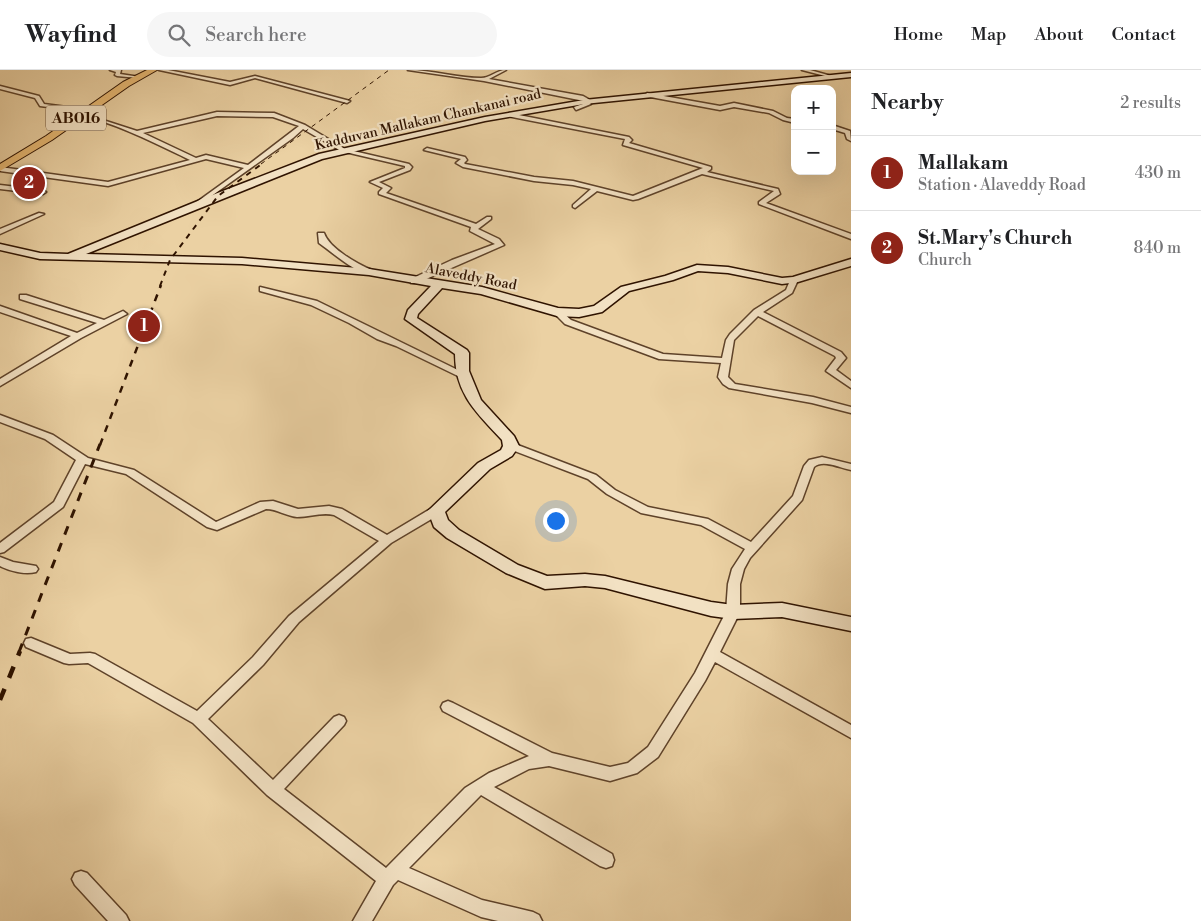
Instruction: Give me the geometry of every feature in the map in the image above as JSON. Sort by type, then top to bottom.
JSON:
[{"type":"main road","name":"AB016","points":[[0,168],[49,138],[84,112],[138,77],[153,70]]},
{"type":"street","points":[[112,70],[119,71],[117,75],[138,77]]},
{"type":"street","points":[[161,70],[230,84],[256,77],[347,101]]},
{"type":"street","points":[[410,70],[484,80],[583,98],[588,104],[576,108]]},
{"type":"street","points":[[484,80],[504,70]]},
{"type":"street","points":[[804,70],[833,77]]},
{"type":"street","name":"Kadduvan Mallakam Chankanai road","points":[[0,248],[40,256],[69,257],[319,157],[343,150],[509,115],[586,101],[851,75]]},
{"type":"street","points":[[0,87],[37,97],[42,105],[84,112],[196,160]]},
{"type":"street","points":[[647,95],[720,108],[734,105],[772,112],[791,120]]},
{"type":"street","points":[[137,134],[220,114],[274,115],[303,126],[343,150],[407,165],[408,169],[373,182],[387,187],[381,193],[476,226]]},
{"type":"street","points":[[427,150],[463,158],[464,160],[459,163],[463,165],[534,179],[573,183],[622,196],[640,197],[671,182],[709,168],[625,144],[629,140],[626,138],[509,115]]},
{"type":"street","points":[[196,205],[291,137],[303,126]]},
{"type":"street","points":[[836,128],[848,132],[848,138],[851,139]]},
{"type":"street","points":[[0,168],[108,184],[210,157],[248,167]]},
{"type":"street","points":[[701,172],[776,190],[778,193],[761,203],[851,237]]},
{"type":"street","points":[[0,188],[43,192]]},
{"type":"street","points":[[575,206],[595,189]]},
{"type":"street","points":[[0,232],[41,214]]},
{"type":"street","points":[[414,281],[455,262],[500,245],[473,229],[488,218]]},
{"type":"street","points":[[321,235],[322,241],[356,266],[368,272]]},
{"type":"street","name":"Alaveddy Road","points":[[69,257],[242,261],[368,272],[482,291],[557,312],[579,313],[598,309],[621,290],[668,278],[697,268],[728,270],[782,281],[794,280],[851,262]]},
{"type":"street","points":[[794,280],[789,291],[758,312],[730,340],[723,377],[732,386],[836,405],[851,410]]},
{"type":"street","points":[[198,719],[258,661],[294,619],[387,540],[436,511],[484,466],[507,453],[511,446],[509,438],[474,401],[463,375],[462,353],[411,319],[412,313],[438,285]]},
{"type":"street","points":[[263,289],[314,303],[352,320],[380,337],[399,344],[463,375]]},
{"type":"street","points":[[23,297],[105,323]]},
{"type":"street","points":[[0,308],[78,336]]},
{"type":"street","points":[[557,312],[568,322],[662,357],[726,361]]},
{"type":"street","points":[[758,312],[838,354],[841,358],[831,371],[851,385]]},
{"type":"street","points":[[0,383],[78,336],[124,314]]},
{"type":"street","points":[[0,418],[49,437],[82,459],[130,472],[217,526],[264,505],[273,505],[297,513],[328,510],[338,512],[387,540]]},
{"type":"street","points":[[511,446],[592,477],[611,492],[645,510],[704,522],[753,548]]},
{"type":"street","points":[[0,549],[59,504],[82,459]]},
{"type":"street","points":[[448,707],[549,759],[610,774],[632,768],[653,752],[700,677],[733,612],[734,584],[738,568],[744,556],[798,497],[809,466],[813,462],[822,460],[851,467]]},
{"type":"street","points":[[436,511],[440,523],[453,534],[512,569],[545,583],[585,580],[605,582],[733,612],[782,610],[851,624]]},
{"type":"street","points":[[0,561],[11,566],[32,569]]},
{"type":"street","points":[[31,643],[69,659],[90,658],[198,719],[273,790],[391,875],[481,908],[533,921]]},
{"type":"street","points":[[712,654],[810,707],[851,732]]},
{"type":"street","points":[[273,790],[339,721]]},
{"type":"street","points":[[362,921],[391,875],[471,793],[495,778],[528,763],[549,759]]},
{"type":"street","points":[[481,787],[606,860]]},
{"type":"street","points":[[80,879],[120,921]]},
{"type":"railway","points":[[261,164],[389,70]]},
{"type":"railway","points":[[160,286],[170,260],[218,196],[263,163]]},
{"type":"railway","points":[[100,445],[161,285]]},
{"type":"railway","points":[[19,652],[100,444]]},
{"type":"railway","points":[[0,700],[20,651]]},
{"type":"place","name":"St.Mary's Church","points":[[29,183]]},
{"type":"place","name":"Mallakam","points":[[144,326]]}]
